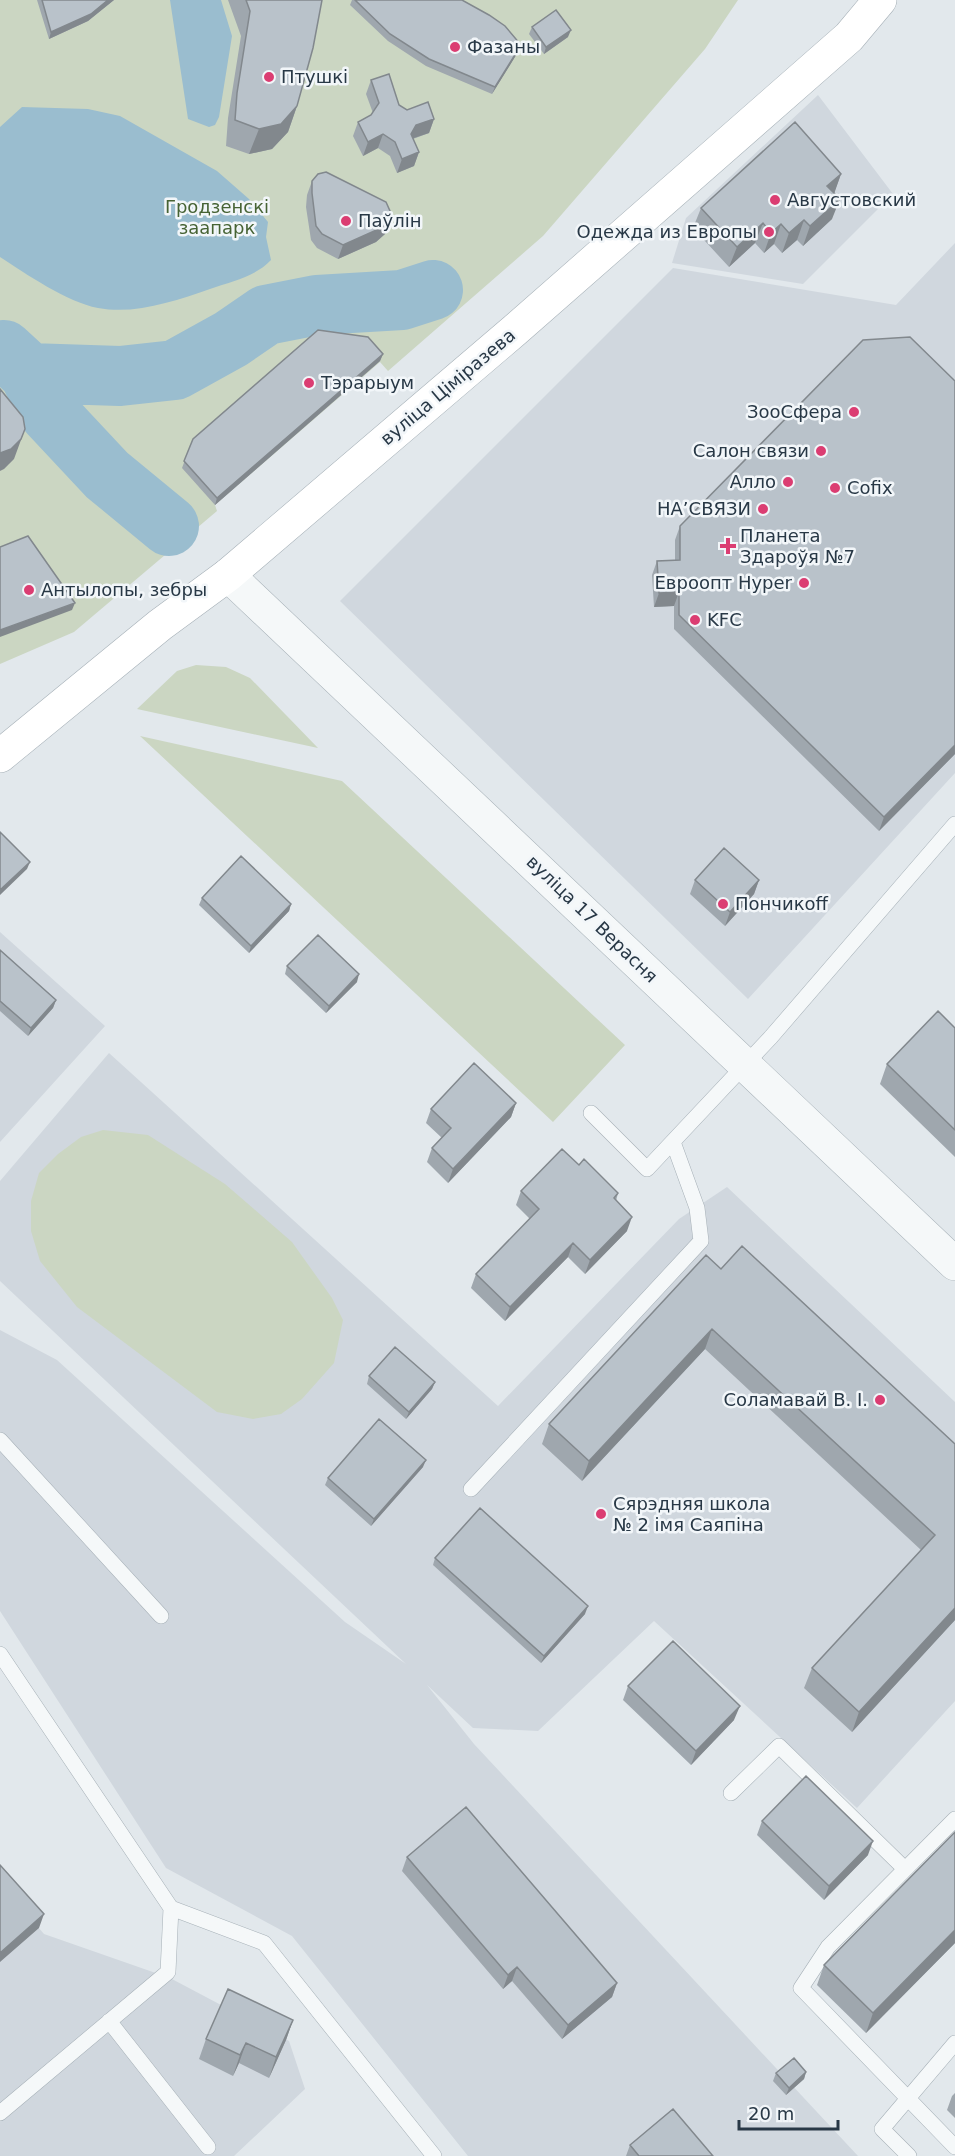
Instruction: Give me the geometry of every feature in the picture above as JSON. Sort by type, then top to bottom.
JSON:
[{"type":"main road","name":"вуліца Ціміразева","points":[[0,756],[160,625],[228,575],[515,330],[849,38],[880,0]]},
{"type":"street","name":"вуліца 17 Верасня","points":[[228,575],[955,1264]]},
{"type":"lane","points":[[591,1113],[647,1168],[745,1064],[955,824]]},
{"type":"lane","points":[[471,1489],[701,1241],[697,1208],[673,1142]]},
{"type":"lane","points":[[0,1440],[161,1616]]},
{"type":"lane","points":[[0,1654],[171,1908],[264,1943],[434,2156]]},
{"type":"lane","points":[[730,1793],[779,1746],[905,1869]]},
{"type":"lane","points":[[955,1819],[828,1947],[801,1988],[955,2147]]},
{"type":"lane","points":[[0,2113],[168,1972],[171,1908]]},
{"type":"lane","points":[[109,2021],[208,2147]]},
{"type":"lane","points":[[909,2156],[882,2128],[955,2043]]},
{"type":"shaded area","points":[[818,95],[893,194],[803,284],[672,263],[686,218]]},
{"type":"shaded area","points":[[955,243],[955,773],[748,999],[340,601],[673,268],[896,305]]},
{"type":"shaded area","points":[[0,932],[105,1026],[0,1142]]},
{"type":"shaded area","points":[[109,1053],[498,1406],[679,1219],[727,1187],[955,1402],[955,1701],[857,1808],[654,1621],[538,1731],[473,1728],[427,1685],[474,1744],[858,2156],[468,2156],[292,1936],[166,1868],[0,1611],[0,1330],[57,1360],[345,1622],[406,1664],[0,1281],[0,1181]]},
{"type":"shaded area","points":[[0,1883],[44,1934],[170,1978],[289,2041],[305,2089],[234,2156],[0,2156]]},
{"type":"green space","name":"Гродзенскі заапарк","points":[[0,0],[738,0],[705,49],[543,236],[388,371],[380,362],[215,505],[217,511],[74,632],[0,664]]},
{"type":"green space","points":[[196,665],[226,667],[250,678],[318,748],[137,709],[177,671]]},
{"type":"green space","points":[[140,736],[342,781],[625,1045],[553,1122]]},
{"type":"green space","points":[[103,1130],[148,1135],[225,1184],[292,1242],[332,1298],[343,1320],[334,1363],[302,1399],[281,1414],[253,1419],[217,1412],[77,1307],[40,1261],[31,1231],[31,1201],[39,1173],[58,1154],[81,1137]]},
{"type":"water","points":[[170,0],[221,0],[232,36],[219,117],[215,125],[209,127],[188,119]]},
{"type":"water","points":[[22,107],[88,109],[120,116],[217,171],[249,199],[268,222],[266,237],[271,260],[258,271],[235,281],[169,302],[126,310],[86,305],[34,279],[0,257],[0,127]]},
{"type":"building","points":[[42,0],[108,0],[91,14],[51,32]]},
{"type":"building","name":"Птушкі","points":[[246,0],[322,0],[313,48],[297,106],[281,124],[259,129],[235,120],[250,11]]},
{"type":"building","name":"Фазаны","points":[[355,0],[462,0],[505,26],[521,45],[495,87],[429,59],[390,34]]},
{"type":"building","points":[[556,10],[571,30],[546,47],[532,27]]},
{"type":"building","points":[[389,74],[399,105],[407,110],[428,102],[434,119],[416,125],[411,134],[419,152],[402,159],[395,142],[383,134],[368,142],[358,122],[371,115],[379,103],[371,80]]},
{"type":"building","name":"Августовский","points":[[795,122],[841,174],[827,186],[840,199],[810,226],[804,220],[789,233],[781,224],[771,233],[763,223],[737,247],[701,208]]},
{"type":"building","name":"Паўлін","points":[[326,172],[386,202],[390,211],[390,220],[381,228],[343,245],[322,234],[316,226],[312,181],[318,174]]},
{"type":"building","points":[[318,330],[368,337],[383,354],[217,498],[184,461],[193,439]]},
{"type":"building","name":"Евроопт Hyper","points":[[910,337],[955,381],[955,745],[884,817],[679,615],[679,592],[659,593],[657,561],[680,560],[680,526],[863,340]]},
{"type":"building","points":[[0,389],[23,417],[25,429],[21,439],[11,449],[0,453]]},
{"type":"building","name":"Антылопы, зебры","points":[[28,536],[75,603],[0,630],[0,547]]},
{"type":"building","points":[[0,832],[30,862],[0,890]]},
{"type":"building","points":[[724,848],[759,880],[730,912],[695,880]]},
{"type":"building","points":[[241,856],[291,904],[251,946],[202,898]]},
{"type":"building","points":[[318,935],[359,974],[329,1006],[287,966]]},
{"type":"building","points":[[0,950],[56,1000],[31,1028],[0,1001]]},
{"type":"building","points":[[938,1011],[955,1028],[955,1130],[887,1064]]},
{"type":"building","points":[[474,1063],[516,1103],[453,1169],[432,1148],[451,1128],[431,1109]]},
{"type":"building","points":[[562,1149],[579,1165],[584,1159],[618,1193],[614,1198],[632,1217],[590,1260],[573,1243],[510,1307],[476,1274],[539,1209],[521,1191]]},
{"type":"building","points":[[742,1246],[955,1444],[955,1608],[859,1712],[812,1668],[935,1535],[712,1329],[589,1461],[549,1424],[706,1255],[721,1269]]},
{"type":"building","points":[[395,1347],[435,1382],[409,1412],[369,1376]]},
{"type":"building","points":[[379,1419],[426,1460],[374,1519],[328,1478]]},
{"type":"building","points":[[480,1508],[588,1606],[544,1656],[435,1558]]},
{"type":"building","points":[[673,1641],[740,1706],[696,1751],[628,1686]]},
{"type":"building","points":[[806,1776],[873,1841],[829,1886],[762,1821]]},
{"type":"building","points":[[466,1807],[617,1983],[568,2025],[517,1967],[508,1975],[407,1857]]},
{"type":"building","points":[[955,1832],[955,1930],[873,2013],[824,1965]]},
{"type":"building","points":[[0,1865],[44,1914],[0,1953]]},
{"type":"building","points":[[228,1989],[293,2020],[276,2057],[246,2043],[240,2055],[206,2039]]},
{"type":"building","points":[[794,2058],[806,2072],[789,2088],[776,2073]]},
{"type":"building","points":[[673,2109],[713,2156],[639,2156],[630,2145]]},
{"type":"waterway","points":[[29,373],[120,376],[175,370],[231,339],[266,315],[317,305],[402,300],[433,290]]},
{"type":"waterway","points":[[4,350],[29,373],[49,413],[107,475],[169,526]]},
{"type":"place","name":"Фазаны","points":[[455,47]]},
{"type":"place","name":"Птушкі","points":[[269,77]]},
{"type":"place","name":"Августовский","points":[[775,200]]},
{"type":"place","name":"Паўлін","points":[[346,221]]},
{"type":"place","name":"Одежда из Европы","points":[[769,232]]},
{"type":"place","name":"Тэрарыум","points":[[309,383]]},
{"type":"place","name":"ЗооСфера","points":[[854,412]]},
{"type":"place","name":"Салон связи","points":[[821,451]]},
{"type":"place","name":"Алло","points":[[788,482]]},
{"type":"place","name":"Cofix","points":[[835,488]]},
{"type":"place","name":"НАʼСВЯЗИ","points":[[763,509]]},
{"type":"place","name":"Планета Здароўя №7","points":[[728,546]]},
{"type":"place","name":"Евроопт Hyper","points":[[804,583]]},
{"type":"place","name":"Антылопы, зебры","points":[[29,590]]},
{"type":"place","name":"KFC","points":[[695,620]]},
{"type":"place","name":"Пончикoff","points":[[723,904]]},
{"type":"place","name":"Соламавай В. І.","points":[[880,1400]]},
{"type":"place","name":"Сярэдняя школа № 2 імя Саяпіна","points":[[601,1514]]}]
